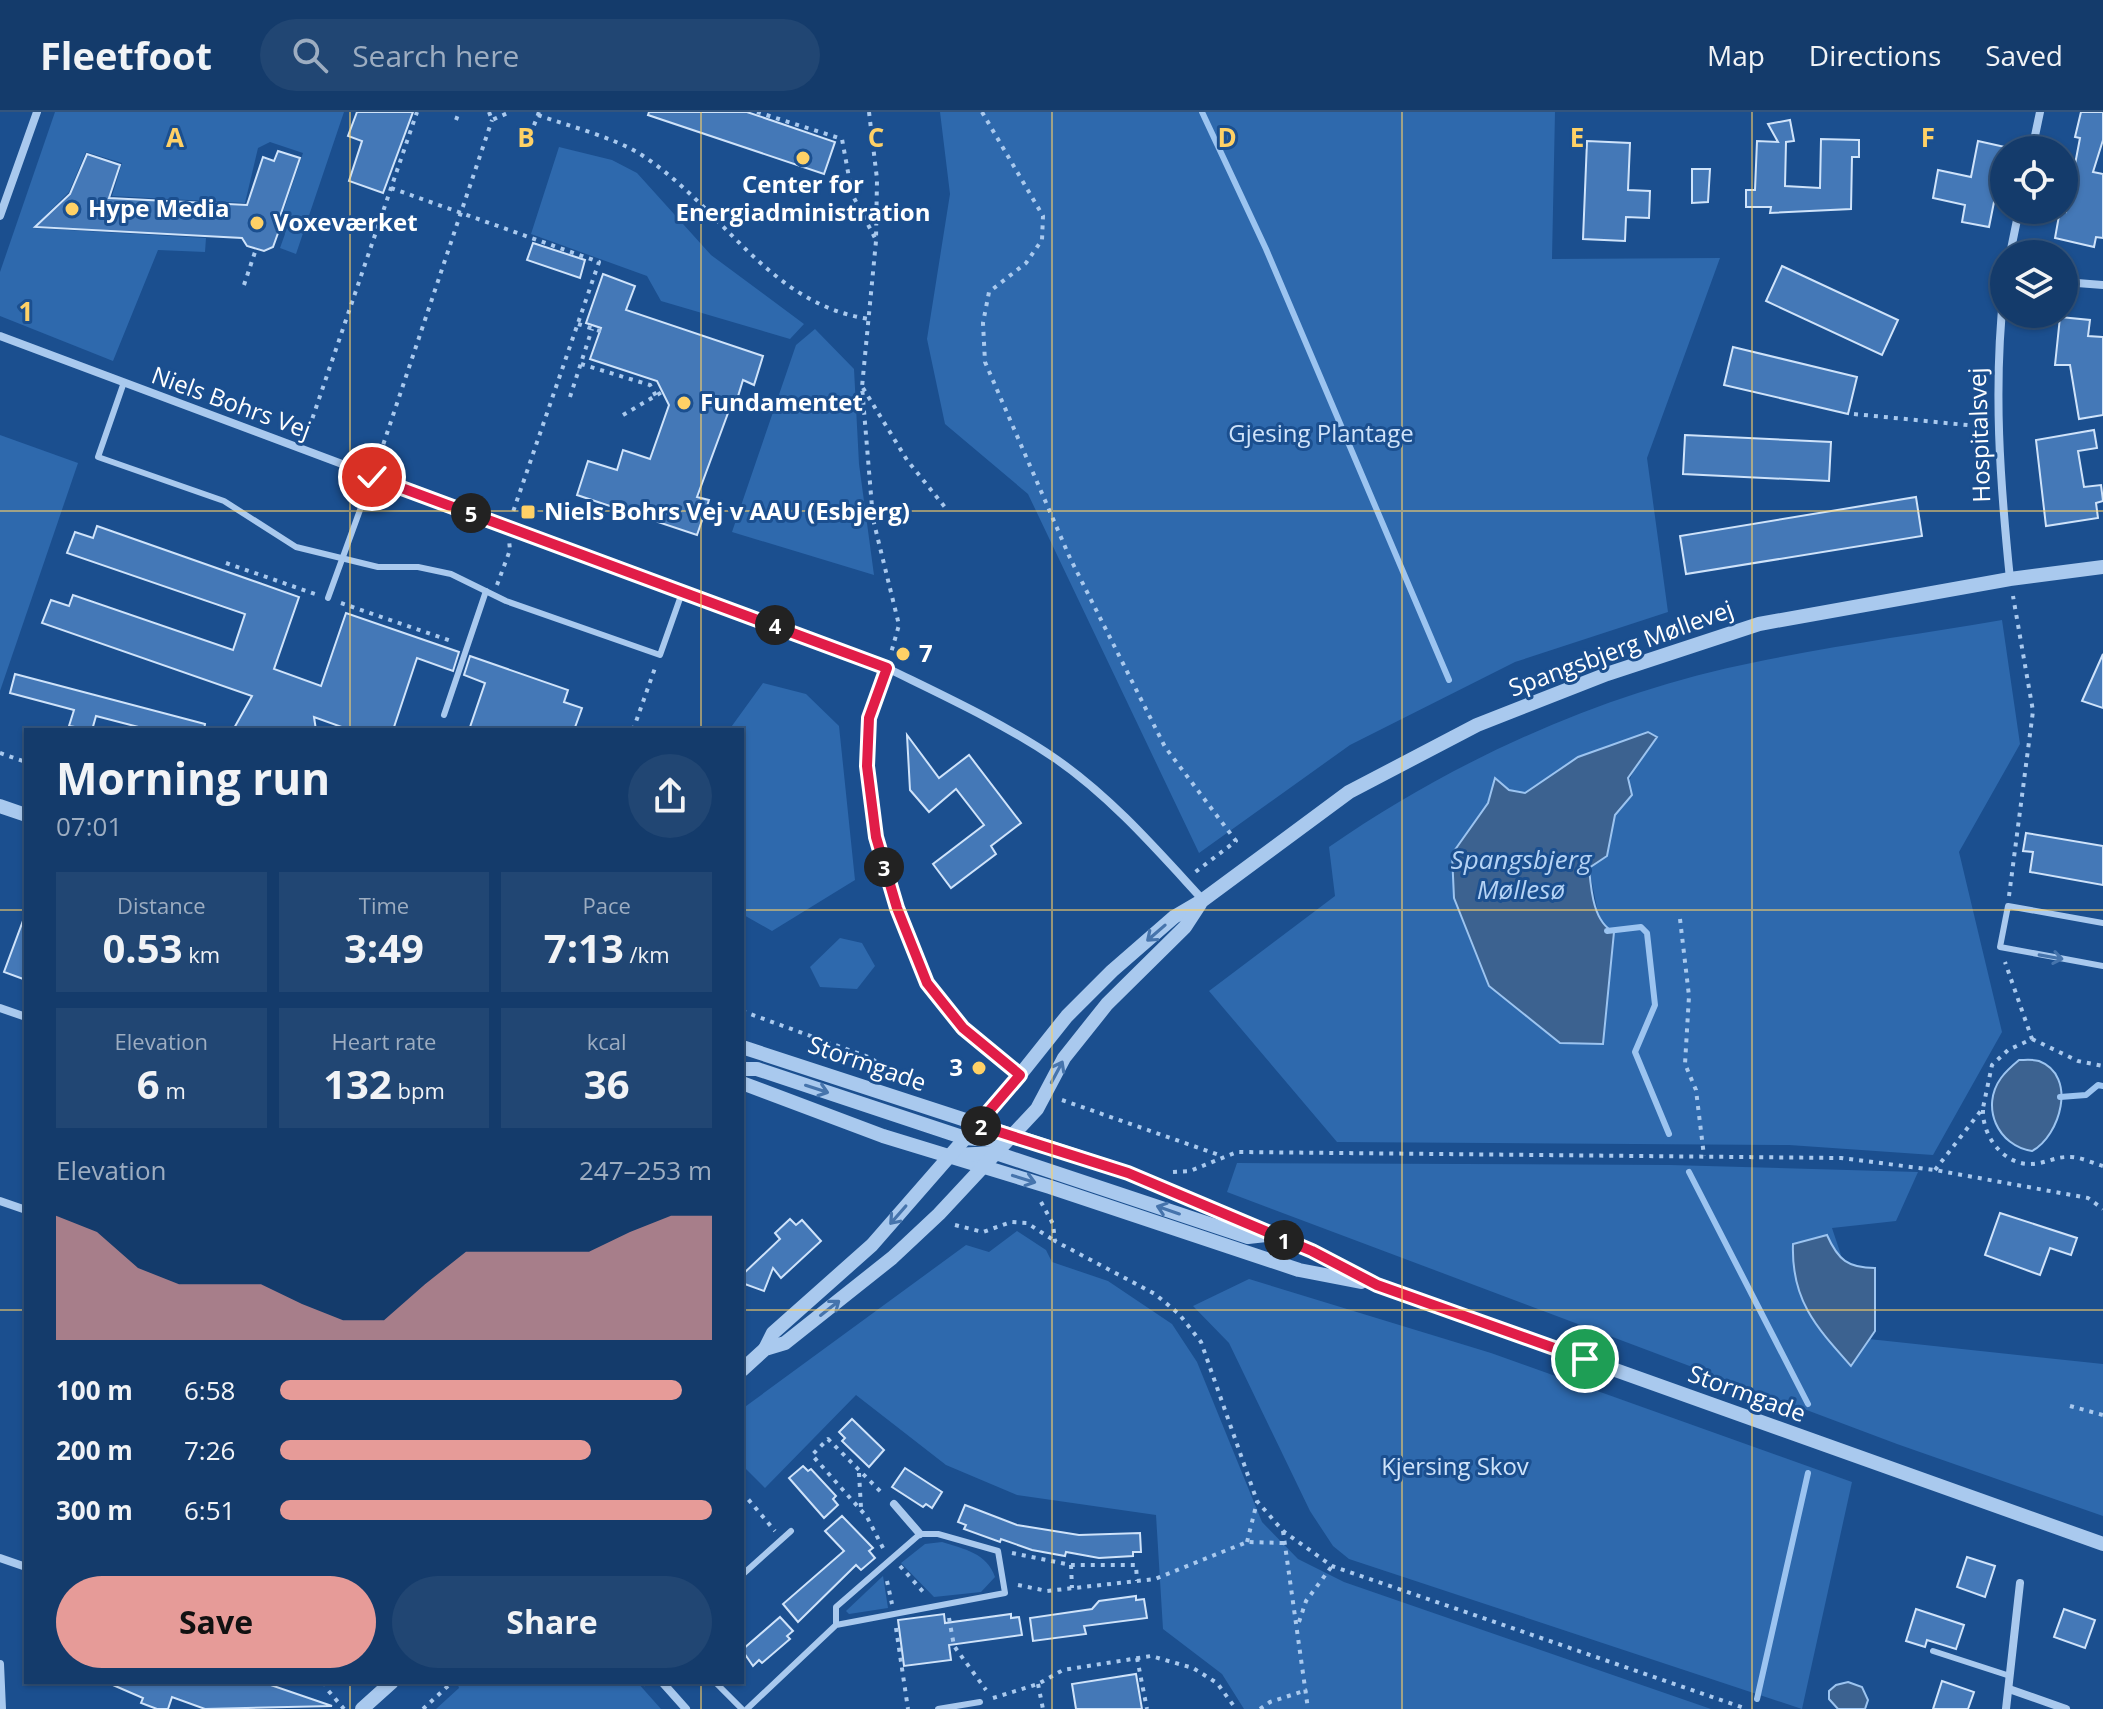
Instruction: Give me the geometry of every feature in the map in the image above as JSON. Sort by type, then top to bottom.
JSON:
[{"type":"street","points":[[0,216],[37,112]]},
{"type":"street","points":[[2035,136],[2040,112]]},
{"type":"street","points":[[2078,283],[2103,285]]},
{"type":"street","name":"Hospitalsvej","points":[[2000,328],[1996,428],[2010,579]]},
{"type":"street","name":"Niels Bohrs Vej","points":[[0,336],[123,385],[887,668],[965,706],[1056,759],[1131,822],[1203,900]]},
{"type":"street","name":"Spangsbjerg Møllevej","points":[[744,1368],[765,1349],[773,1333],[872,1245],[1020,1075],[1067,1016],[1112,971],[1174,917],[1203,900],[1349,792],[1477,725],[1607,674],[1759,624],[2010,579],[2103,567]]},
{"type":"street","points":[[0,806],[24,814]]},
{"type":"street","name":"Spangsbjerg Møllevej","points":[[765,1349],[785,1343],[892,1258],[983,1167],[1037,1109],[1064,1058],[1107,1004],[1185,927],[1203,900]]},
{"type":"street","points":[[0,1008],[24,1016]]},
{"type":"street","name":"Stormgade","points":[[744,1048],[1128,1173],[1312,1251],[1377,1285],[2103,1544]]},
{"type":"street","points":[[744,1069],[757,1069],[965,1138],[992,1140],[1012,1136]]},
{"type":"street","name":"Stormgade","points":[[744,1084],[883,1136],[1299,1270],[1377,1285]]},
{"type":"street","points":[[949,1157],[982,1151],[996,1153],[1248,1237],[1269,1235]]},
{"type":"street","points":[[0,1201],[24,1209]]},
{"type":"street","points":[[894,1504],[920,1534]]},
{"type":"street","points":[[0,1558],[24,1566]]},
{"type":"street","points":[[2006,1709],[2020,1583]]},
{"type":"street","points":[[0,1664],[2,1709]]},
{"type":"street","points":[[362,1709],[390,1684]]},
{"type":"street","points":[[664,1684],[686,1709]]},
{"type":"street","points":[[2009,1689],[2066,1709]]},
{"type":"lane","points":[[123,385],[98,457],[224,501],[296,547],[378,567],[418,567],[451,574],[490,592],[660,655],[683,590]]},
{"type":"lane","points":[[328,598],[372,477]]},
{"type":"lane","points":[[444,715],[490,592]]},
{"type":"lane","points":[[2103,923],[2008,906],[2000,947],[2103,966]]},
{"type":"lane","points":[[744,1573],[791,1531]]},
{"type":"lane","points":[[717,1684],[744,1709],[836,1625],[1005,1593],[998,1551],[938,1534],[920,1534],[836,1607],[836,1625]]},
{"type":"lane","points":[[1933,1651],[2010,1676]]},
{"type":"lane","points":[[938,1709],[980,1702]]},
{"type":"path","points":[[301,451],[417,112]]},
{"type":"path","points":[[456,120],[459,112]]},
{"type":"path","points":[[372,477],[492,120],[489,112]]},
{"type":"path","points":[[492,120],[510,112]]},
{"type":"path","points":[[869,112],[877,179],[876,241],[862,387],[873,519],[899,625],[869,718],[867,766],[876,837],[897,908],[927,983],[963,1028],[1020,1075]]},
{"type":"path","points":[[982,112],[1043,216],[1042,240],[1026,263],[989,292],[983,323],[985,362],[1070,558],[1165,747],[1236,841],[1185,881]]},
{"type":"path","points":[[527,144],[538,113],[639,153],[712,214],[766,270],[793,292],[820,306],[869,319]]},
{"type":"path","points":[[758,113],[842,139],[852,194],[876,241]]},
{"type":"path","points":[[391,188],[599,262],[508,527],[510,550],[490,592]]},
{"type":"path","points":[[244,285],[256,249]]},
{"type":"path","points":[[578,324],[603,332]]},
{"type":"path","points":[[570,397],[592,329]]},
{"type":"path","points":[[581,364],[650,385],[656,396]]},
{"type":"path","points":[[862,387],[907,460],[948,511]]},
{"type":"path","points":[[623,415],[662,392]]},
{"type":"path","points":[[1854,414],[1996,428]]},
{"type":"path","points":[[226,563],[467,647]]},
{"type":"path","points":[[2008,906],[2033,711],[2010,579]]},
{"type":"path","points":[[634,728],[660,655]]},
{"type":"path","points":[[0,753],[24,761]]},
{"type":"path","points":[[1680,919],[1689,996],[1685,1064],[1696,1090],[1704,1156]]},
{"type":"path","points":[[2000,947],[2032,1039],[2078,1061],[2103,1066]]},
{"type":"path","points":[[744,1012],[871,1058],[904,1085]]},
{"type":"path","points":[[2032,1039],[2008,1050],[1992,1065],[1983,1108],[1982,1126],[1988,1137],[2015,1163],[2032,1165],[2066,1157],[2103,1166]]},
{"type":"path","points":[[1045,1094],[1171,1141],[1222,1156],[1237,1152],[1841,1158],[1935,1170],[2088,1198],[2103,1209]]},
{"type":"path","points":[[1935,1170],[1983,1108]]},
{"type":"path","points":[[1039,1198],[1053,1224],[1055,1241]]},
{"type":"path","points":[[946,1234],[957,1223],[983,1232],[1011,1222],[1027,1223],[1155,1294],[1179,1314],[1201,1342],[1257,1501],[1283,1531],[1332,1566],[1747,1709]]},
{"type":"path","points":[[2070,1406],[2103,1415]]},
{"type":"path","points":[[894,1504],[828,1439],[812,1455],[861,1510],[891,1557],[936,1606]]},
{"type":"path","points":[[858,1470],[861,1510]]},
{"type":"path","points":[[744,1494],[782,1539]]},
{"type":"path","points":[[1247,1542],[1257,1501]]},
{"type":"path","points":[[1283,1531],[1308,1709]]},
{"type":"path","points":[[1003,1582],[1047,1591],[1137,1581],[1180,1570],[1247,1542],[1284,1543]]},
{"type":"path","points":[[1024,1555],[1071,1565],[1136,1565],[1137,1581]]},
{"type":"path","points":[[884,1564],[908,1709]]},
{"type":"path","points":[[1071,1565],[1072,1588]]},
{"type":"path","points":[[1298,1623],[1306,1601],[1332,1566]]},
{"type":"path","points":[[947,1604],[954,1646],[992,1699]]},
{"type":"path","points":[[980,1702],[1038,1684],[1063,1670],[1151,1656],[1193,1668],[1217,1683],[1236,1709]]},
{"type":"path","points":[[1137,1658],[1147,1709]]},
{"type":"path","points":[[325,1684],[344,1709]]},
{"type":"path","points":[[1038,1684],[1043,1709]]},
{"type":"path","points":[[423,1709],[449,1685]]},
{"type":"path","points":[[1260,1709],[1270,1702],[1307,1690]]},
{"type":"green space","points":[[55,112],[344,112],[296,254],[280,248],[285,234],[280,221],[303,153],[270,142],[258,148],[245,203],[112,196],[122,163],[86,152],[69,192],[33,228],[206,238],[205,252],[158,250],[113,361],[0,316],[0,272]]},
{"type":"green space","name":"Gjesing Plantage","points":[[940,112],[1555,112],[1552,259],[1720,258],[1647,458],[1668,612],[1515,662],[1350,745],[1199,853],[1028,494],[945,424],[927,339],[950,194]]},
{"type":"green space","points":[[559,147],[612,160],[637,173],[711,255],[804,324],[790,339],[661,301],[647,276],[531,234]]},
{"type":"green space","points":[[815,329],[854,369],[859,464],[874,575],[732,532],[796,345]]},
{"type":"green space","points":[[0,435],[78,463],[0,691]]},
{"type":"green space","points":[[2002,620],[2020,744],[1959,852],[2002,1032],[1933,1155],[1789,1145],[1337,1142],[1209,991],[1335,896],[1329,847],[1428,785],[1480,758],[1588,711],[1700,675],[1818,650]],"holes":[[[1578,757],[1635,767],[1615,815],[1607,856],[1589,868],[1598,913],[1605,928],[1452,854],[1488,803],[1509,790],[1525,793]]]},
{"type":"green space","points":[[763,683],[806,694],[839,726],[855,880],[772,931],[744,915],[744,728],[730,728]]},
{"type":"green space","points":[[840,938],[862,943],[875,966],[857,989],[820,987],[810,967]]},
{"type":"green space","points":[[1237,1163],[1670,1165],[1918,1172],[1896,1221],[1832,1228],[1869,1339],[2103,1364],[2103,1516],[1897,1444],[1227,1192]]},
{"type":"green space","points":[[1017,1231],[1046,1250],[1052,1262],[1108,1281],[1172,1324],[1197,1362],[1262,1522],[1298,1559],[1344,1582],[1711,1709],[1244,1709],[1222,1674],[1163,1629],[1156,1515],[1017,1495],[946,1465],[856,1395],[765,1488],[744,1467],[744,1408],[966,1245],[989,1252]]},
{"type":"green space","name":"Kjersing Skov","points":[[1249,1279],[1491,1353],[1852,1482],[1802,1709],[1349,1559],[1333,1546],[1310,1511],[1229,1343],[1193,1306]]},
{"type":"green space","points":[[942,1542],[981,1557],[995,1577],[981,1592],[934,1597],[901,1563],[925,1544]]},
{"type":"green space","points":[[883,1576],[888,1608],[849,1614],[846,1611]]},
{"type":"green space","points":[[458,1684],[639,1684],[661,1709],[436,1709],[459,1688]]},
{"type":"water","name":"Spangsbjerg Møllesø","points":[[1648,732],[1657,737],[1628,778],[1632,795],[1615,815],[1607,856],[1589,868],[1597,913],[1614,932],[1603,1044],[1560,1043],[1489,986],[1454,898],[1452,854],[1488,803],[1495,778],[1509,790],[1525,793],[1578,757]]},
{"type":"water","points":[[2019,1060],[2039,1061],[2051,1069],[2058,1079],[2061,1092],[2057,1120],[2042,1143],[2032,1151],[2010,1142],[1996,1124],[1993,1113],[1995,1089],[2003,1075]]},
{"type":"water","points":[[1827,1235],[1835,1251],[1845,1261],[1875,1268],[1875,1331],[1851,1366],[1817,1325],[1796,1281],[1793,1244]]},
{"type":"water","points":[[1848,1682],[1862,1687],[1868,1700],[1865,1709],[1838,1709],[1829,1699],[1829,1691],[1836,1685]]},
{"type":"building","points":[[357,112],[413,112],[383,193],[349,181],[362,141],[348,136]]},
{"type":"building","name":"Center for Energiadministration","points":[[649,112],[747,112],[835,142],[824,174],[648,115]]},
{"type":"building","points":[[2081,112],[2103,112],[2103,140],[2093,172],[2103,174],[2103,238],[2096,237],[2094,247],[2078,243],[2078,240],[2055,238],[2058,224],[2078,224],[2080,138],[2075,136]]},
{"type":"building","points":[[1790,120],[1794,141],[1786,142],[1785,186],[1820,188],[1821,139],[1859,140],[1859,157],[1852,157],[1851,209],[1770,213],[1771,207],[1746,207],[1746,190],[1755,190],[1757,141],[1778,142],[1768,124]]},
{"type":"building","points":[[1587,141],[1630,143],[1628,190],[1650,191],[1649,218],[1626,217],[1625,241],[1583,239]]},
{"type":"building","points":[[1978,141],[1990,144],[1989,227],[1962,222],[1965,205],[1933,198],[1938,170],[1971,177]]},
{"type":"building","points":[[278,151],[300,158],[276,228],[278,233],[273,247],[264,251],[247,246],[242,238],[35,227],[70,194],[87,154],[120,165],[109,198],[247,205],[263,157],[274,161]]},
{"type":"building","points":[[1692,169],[1710,169],[1708,202],[1692,203]]},
{"type":"building","points":[[533,243],[585,260],[580,278],[527,260]]},
{"type":"building","points":[[1782,266],[1898,320],[1882,355],[1766,301]]},
{"type":"building","name":"Fundamentet","points":[[603,274],[635,286],[626,310],[763,356],[754,385],[743,380],[735,406],[731,405],[697,497],[709,500],[697,535],[577,495],[588,461],[617,470],[623,450],[650,459],[669,405],[657,381],[590,359],[601,328],[586,323]]},
{"type":"building","points":[[2078,319],[2090,320],[2088,336],[2103,337],[2103,415],[2079,419],[2070,365],[2055,365],[2059,328],[2078,328]]},
{"type":"building","points":[[1733,347],[1857,377],[1848,414],[1724,385]]},
{"type":"building","points":[[2094,430],[2097,448],[2078,451],[2084,487],[2101,485],[2103,501],[2096,503],[2098,518],[2046,526],[2036,440]]},
{"type":"building","points":[[1685,435],[1831,442],[1829,481],[1683,474]]},
{"type":"building","points":[[1916,497],[1922,536],[1686,574],[1680,536]]},
{"type":"building","points":[[97,526],[299,597],[274,669],[321,686],[346,613],[459,652],[453,671],[417,658],[394,728],[344,728],[314,717],[316,728],[234,728],[252,696],[42,623],[51,600],[69,606],[73,595],[233,650],[245,614],[67,553],[75,532],[93,538]]},
{"type":"building","points":[[2103,654],[2103,708],[2082,701]]},
{"type":"building","points":[[470,656],[568,690],[564,702],[582,708],[575,728],[470,728],[485,683],[464,675]]},
{"type":"building","points":[[15,674],[205,724],[204,728],[142,728],[96,716],[93,728],[69,726],[74,710],[10,693]]},
{"type":"building","points":[[907,735],[939,778],[969,755],[1021,823],[991,846],[996,854],[951,888],[933,864],[984,825],[956,789],[929,812],[910,790]]},
{"type":"building","points":[[2026,833],[2103,846],[2103,885],[2030,872],[2033,852],[2023,851]]},
{"type":"building","points":[[24,918],[24,979],[4,972]]},
{"type":"building","points":[[2000,1213],[2077,1238],[2071,1255],[2050,1248],[2040,1275],[1985,1255]]},
{"type":"building","points":[[790,1219],[796,1225],[802,1220],[821,1241],[781,1278],[773,1268],[764,1291],[744,1284],[744,1273],[780,1239],[775,1233]]},
{"type":"building","points":[[852,1419],[884,1450],[869,1467],[842,1441],[845,1438],[839,1432]]},
{"type":"building","points":[[803,1466],[808,1471],[811,1469],[836,1496],[833,1499],[838,1505],[824,1518],[789,1478]]},
{"type":"building","points":[[905,1468],[942,1492],[932,1508],[926,1504],[923,1507],[892,1487]]},
{"type":"building","points":[[965,1505],[1017,1525],[1079,1535],[1140,1533],[1141,1552],[1133,1552],[1133,1556],[1099,1558],[1066,1552],[1065,1556],[1032,1550],[1001,1539],[1000,1542],[964,1529],[966,1525],[958,1522]]},
{"type":"building","points":[[842,1516],[873,1548],[869,1551],[875,1558],[861,1570],[856,1565],[798,1622],[783,1604],[844,1551],[825,1531]]},
{"type":"building","points":[[1967,1557],[1995,1566],[1985,1597],[1957,1587]]},
{"type":"building","points":[[1136,1596],[1136,1600],[1144,1599],[1147,1618],[1084,1626],[1086,1634],[1033,1641],[1030,1618],[1092,1609],[1099,1601]]},
{"type":"building","points":[[1916,1609],[1964,1625],[1956,1649],[1927,1640],[1925,1647],[1906,1641]]},
{"type":"building","points":[[2064,1609],[2095,1620],[2085,1648],[2054,1637]]},
{"type":"building","points":[[944,1614],[945,1623],[1011,1614],[1011,1618],[1019,1617],[1022,1635],[949,1645],[951,1660],[904,1666],[898,1620]]},
{"type":"building","points":[[780,1617],[793,1631],[787,1636],[790,1639],[762,1663],[759,1660],[753,1666],[744,1648]]},
{"type":"building","points":[[1136,1674],[1142,1709],[1076,1709],[1072,1684]]},
{"type":"building","points":[[1942,1681],[1974,1692],[1968,1709],[1933,1709]]},
{"type":"building","points":[[111,1684],[268,1684],[332,1706],[205,1709],[172,1697],[168,1709],[157,1709],[141,1703],[143,1698]]},
{"type":"waterway","points":[[1202,112],[1266,249],[1449,680]]},
{"type":"waterway","points":[[1607,931],[1641,927],[1647,933],[1655,1005],[1635,1052],[1669,1134]]},
{"type":"waterway","points":[[2060,1097],[2086,1095],[2098,1085],[2103,1086]]},
{"type":"waterway","points":[[1689,1172],[1808,1404]]},
{"type":"waterway","points":[[1757,1699],[1808,1473]]},
{"type":"place","name":"Center for Energiadministration","points":[[803,158]]},
{"type":"place","name":"Hype Media","points":[[72,209]]},
{"type":"place","name":"Voxeværket","points":[[257,223]]},
{"type":"place","name":"Fundamentet","points":[[684,403]]},
{"type":"place","name":"Niels Bohrs Vej v AAU (Esbjerg)","points":[[528,512]]},
{"type":"place","name":"7","points":[[903,654]]},
{"type":"place","name":"3","points":[[979,1068]]},
{"type":"route","points":[[372,477],[887,668],[869,718],[867,766],[876,837],[897,908],[927,983],[963,1028],[1020,1075],[977,1125],[1128,1173],[1184,1195],[1255,1230],[1312,1251],[1377,1285],[1585,1359]]}]
